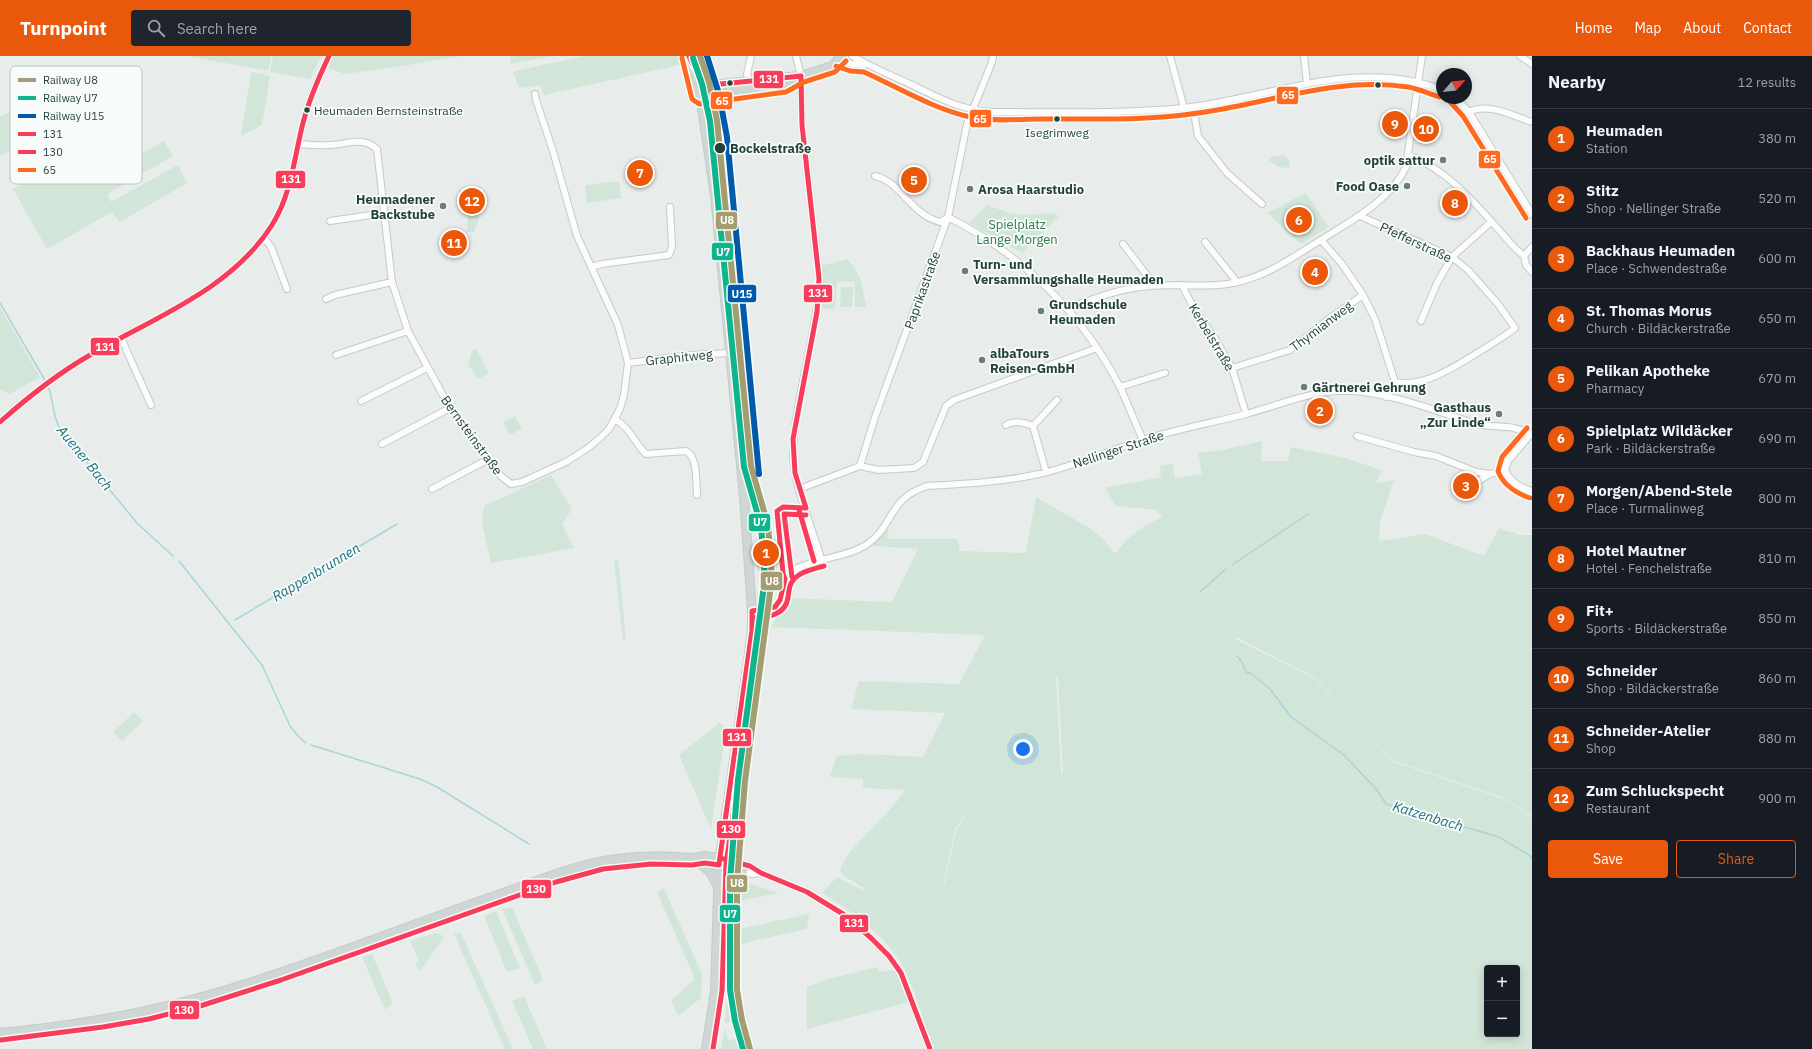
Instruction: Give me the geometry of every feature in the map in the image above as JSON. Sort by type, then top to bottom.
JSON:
[{"type":"main road","points":[[688,56],[699,94],[715,196],[744,498],[752,611],[752,630],[747,668],[719,861],[715,991],[706,1049]]},
{"type":"main road","points":[[699,94],[801,76],[832,66],[840,58]]},
{"type":"main road","points":[[692,68],[703,79],[712,83],[751,85]]},
{"type":"main road","points":[[699,94],[721,84]]},
{"type":"main road","points":[[0,1033],[102,1020],[147,1012],[198,999],[258,980],[539,880],[584,866],[626,858],[651,857],[692,858],[704,856],[719,861]]},
{"type":"main road","points":[[692,858],[710,872],[715,880],[717,888]]},
{"type":"main road","points":[[717,888],[730,874],[743,871]]},
{"type":"street","points":[[0,422],[47,383],[78,362],[200,293],[232,270],[248,256],[264,238],[280,210],[287,193],[300,144],[306,111],[328,56]]},
{"type":"street","points":[[751,56],[747,74],[751,85]]},
{"type":"street","points":[[796,56],[801,76],[802,125],[819,278],[817,312],[793,439],[794,468],[821,559]]},
{"type":"street","points":[[852,56],[866,65],[951,104],[972,110],[990,112],[1116,111],[1184,108],[1307,84],[1365,76],[1384,77],[1419,83],[1436,88]]},
{"type":"street","name":"Paprikastraße","points":[[860,466],[876,417],[948,217],[968,124],[993,56]]},
{"type":"street","points":[[1170,56],[1184,108]]},
{"type":"street","points":[[1304,56],[1307,84]]},
{"type":"street","points":[[1068,308],[1123,290],[1151,286],[1203,285],[1237,282],[1260,276],[1280,266],[1360,216],[1388,192],[1399,180],[1406,168],[1422,56]]},
{"type":"street","points":[[1520,56],[1532,64]]},
{"type":"street","points":[[840,58],[852,64],[866,65]]},
{"type":"street","name":"Bernsteinstraße","points":[[300,144],[332,145],[363,141],[371,144],[377,149],[392,282],[408,331],[450,408],[487,460],[502,477],[511,484],[522,482],[566,462],[588,448],[605,433],[615,419],[624,395],[628,363],[618,325],[577,236],[568,210],[563,187],[535,94]]},
{"type":"street","points":[[1462,104],[1469,112],[1532,214]]},
{"type":"street","points":[[1192,107],[1198,136],[1227,173],[1262,204]]},
{"type":"street","points":[[1469,112],[1475,108],[1487,108],[1532,122]]},
{"type":"street","points":[[1409,155],[1436,168],[1457,187],[1514,248],[1524,256],[1526,265],[1532,272]]},
{"type":"street","points":[[875,176],[886,178],[916,210],[925,217],[941,222],[948,217],[986,239],[1020,262],[1038,277],[1068,308],[1097,348],[1120,388],[1143,440]]},
{"type":"street","points":[[591,267],[669,255],[672,247],[670,207]]},
{"type":"street","points":[[330,221],[385,213]]},
{"type":"street","name":"Pfefferstraße","points":[[1360,216],[1452,257],[1468,270],[1498,304],[1515,328],[1466,361],[1427,380],[1403,384],[1395,382]]},
{"type":"street","points":[[1421,321],[1437,284],[1452,257],[1491,222]]},
{"type":"street","points":[[264,238],[271,247],[287,289]]},
{"type":"street","points":[[1321,240],[1342,264],[1363,295],[1375,319],[1395,382],[1386,397]]},
{"type":"street","points":[[1205,242],[1237,282]]},
{"type":"street","points":[[1123,244],[1149,278],[1151,286]]},
{"type":"street","points":[[1524,256],[1532,247]]},
{"type":"street","points":[[326,299],[335,295],[392,282]]},
{"type":"street","name":"Kerbelstraße","points":[[1182,285],[1194,309],[1214,337],[1232,368],[1246,414]]},
{"type":"street","name":"Thymianweg","points":[[1232,368],[1290,350],[1330,318],[1363,295]]},
{"type":"street","points":[[336,355],[408,331]]},
{"type":"street","points":[[121,338],[151,405]]},
{"type":"street","points":[[800,489],[860,466],[879,470],[914,468],[919,466],[923,462],[946,406],[954,400],[1097,348]]},
{"type":"street","name":"Graphitweg","points":[[628,363],[690,355],[730,353]]},
{"type":"street","points":[[361,401],[427,368]]},
{"type":"street","points":[[1120,388],[1165,373]]},
{"type":"street","name":"Nellinger Straße","points":[[752,611],[770,610],[777,606],[780,601],[784,581],[788,574],[795,569],[821,559],[845,553],[867,544],[878,534],[898,503],[906,495],[916,489],[927,486],[1010,479],[1046,472],[1089,460],[1143,440],[1246,414],[1314,394],[1336,391],[1356,391],[1429,408],[1484,426],[1518,428],[1531,434]]},
{"type":"street","points":[[1033,426],[1057,400]]},
{"type":"street","points":[[382,444],[450,408]]},
{"type":"street","points":[[615,419],[626,426],[646,454],[686,451],[690,453],[693,459],[697,495]]},
{"type":"street","points":[[1006,425],[1011,422],[1020,422],[1033,426]]},
{"type":"street","points":[[1033,426],[1046,472]]},
{"type":"street","points":[[1531,434],[1508,461],[1506,470],[1510,479],[1517,485],[1532,491]]},
{"type":"street","points":[[1357,436],[1414,452],[1436,456],[1465,469],[1490,474]]},
{"type":"street","points":[[432,489],[487,460]]},
{"type":"street","points":[[1471,491],[1475,483],[1490,474],[1506,470]]},
{"type":"street","points":[[719,861],[752,874],[761,873]]},
{"type":"street","points":[[719,861],[750,866],[761,873],[801,889],[832,907],[855,924],[884,951],[904,978],[930,1049]]},
{"type":"green space","points":[[188,56],[271,56],[268,71]]},
{"type":"green space","points":[[273,56],[321,56],[310,79],[270,72]]},
{"type":"green space","points":[[333,56],[461,56],[345,74],[328,68]]},
{"type":"green space","points":[[510,56],[554,56],[511,64]]},
{"type":"green space","points":[[585,56],[681,56],[684,64],[544,95],[539,85],[519,88],[513,72]]},
{"type":"green space","points":[[251,72],[270,76],[262,125],[241,136]]},
{"type":"green space","points":[[10,111],[10,150],[0,156],[0,117]]},
{"type":"green space","points":[[164,141],[173,156],[142,174],[142,153]]},
{"type":"green space","points":[[1284,155],[1290,162],[1289,168],[1278,167],[1269,160],[1273,156]]},
{"type":"green space","points":[[178,165],[187,183],[120,222],[112,212],[47,249],[13,189],[22,184],[124,184],[107,194],[111,202]]},
{"type":"green space","points":[[619,181],[621,198],[587,203],[585,185]]},
{"type":"green space","points":[[1306,193],[1329,227],[1301,244],[1267,213]]},
{"type":"green space","name":"Spielplatz Lange Morgen","points":[[987,205],[1010,213],[1022,215],[1056,213],[1058,217],[1022,253],[969,223]]},
{"type":"green space","points":[[477,209],[479,218],[474,232],[467,232],[468,211]]},
{"type":"green space","points":[[847,259],[857,271],[867,307],[855,307],[855,282],[837,281],[835,309],[820,308],[822,277],[821,266]]},
{"type":"green space","points":[[841,287],[853,287],[852,307],[840,307]]},
{"type":"green space","points":[[0,307],[40,377],[10,394],[0,390]]},
{"type":"green space","points":[[476,349],[489,373],[478,379],[468,364],[472,351]]},
{"type":"green space","points":[[515,416],[522,429],[510,435],[503,422]]},
{"type":"green space","points":[[1262,441],[1261,461],[1288,461],[1291,447],[1345,458],[1382,470],[1376,483],[1394,480],[1380,522],[1379,541],[1425,534],[1484,556],[1499,528],[1509,532],[1515,532],[1516,535],[1532,535],[1532,816],[1504,798],[1394,761],[1314,677],[1238,638],[1233,638],[1314,678],[1394,762],[1504,799],[1532,817],[1532,1049],[934,1049],[912,986],[896,955],[867,925],[822,893],[837,877],[862,890],[864,888],[842,875],[840,869],[846,858],[862,838],[898,800],[905,790],[863,788],[863,779],[830,777],[837,756],[861,754],[923,757],[945,713],[851,709],[859,681],[959,684],[985,635],[771,627],[784,606],[785,598],[892,602],[918,549],[874,546],[874,543],[885,528],[888,529],[889,539],[957,539],[959,551],[1026,553],[1036,497],[1091,529],[1105,541],[1115,554],[1136,532],[1162,517],[1157,510],[1116,506],[1105,488],[1161,477],[1160,465],[1173,464],[1175,478],[1202,474],[1198,453],[1222,450]],"holes":[[[1056,677],[1058,677],[1063,774],[1061,774]],[[968,810],[956,831],[943,886],[955,829]]]},
{"type":"green space","points":[[551,475],[572,509],[562,524],[574,548],[491,563],[482,522],[484,506]]},
{"type":"green space","points":[[618,559],[626,639],[623,640],[614,560]]},
{"type":"green space","points":[[134,712],[143,721],[122,741],[113,732]]},
{"type":"green space","points":[[719,723],[723,724],[725,735],[711,829],[679,755]]},
{"type":"green space","points":[[743,883],[779,893],[739,901],[739,885]]},
{"type":"green space","points":[[664,888],[702,974],[701,998],[678,1016],[671,1000],[695,979],[657,892]]},
{"type":"green space","points":[[512,907],[543,980],[535,985],[502,909]]},
{"type":"green space","points":[[496,911],[520,968],[507,972],[484,916]]},
{"type":"green space","points":[[809,914],[807,929],[739,944],[739,929]]},
{"type":"green space","points":[[436,933],[442,935],[443,939],[419,972],[415,963],[419,961],[410,941]]},
{"type":"green space","points":[[461,933],[513,1049],[505,1049],[454,934]]},
{"type":"green space","points":[[372,954],[393,1003],[385,1010],[362,957]]},
{"type":"green space","points":[[876,967],[880,972],[891,970],[896,971],[909,1002],[807,1029],[807,987],[828,979]]},
{"type":"green space","points":[[728,986],[731,987],[735,1021],[725,1023]]},
{"type":"green space","points":[[524,996],[547,1049],[533,1049],[512,1001]]},
{"type":"green space","points":[[725,1028],[728,1040],[738,1038],[742,1049],[721,1049]]},
{"type":"waterway","name":"Auener Bach","points":[[0,303],[46,382]]},
{"type":"waterway","name":"Auener Bach","points":[[48,386],[56,421],[62,432],[137,523],[173,556]]},
{"type":"waterway","points":[[1232,565],[1308,514]]},
{"type":"waterway","name":"Rappenbrunnen","points":[[235,620],[397,524]]},
{"type":"waterway","points":[[179,561],[262,665],[290,726],[306,743]]},
{"type":"waterway","points":[[1200,592],[1227,568]]},
{"type":"waterway","name":"Katzenbach","points":[[1237,656],[1242,662],[1246,672],[1252,674],[1270,689],[1291,717],[1344,755],[1377,790],[1386,804],[1499,837],[1532,857]]},
{"type":"waterway","points":[[311,745],[420,779],[437,787],[529,844]]},
{"type":"rail line","name":"U8","points":[[700,56],[709,82],[717,120],[751,466],[768,525],[772,578],[745,781],[737,882],[737,990],[742,1020],[750,1049]]},
{"type":"rail line","name":"U15","points":[[707,56],[719,94],[727,137],[759,474]]},
{"type":"rail line","name":"U7","points":[[693,58],[702,84],[710,121],[744,467],[761,526],[765,578],[738,780],[730,881],[730,990],[735,1021],[743,1049]]},
{"type":"transit line","name":"131","points":[[0,422],[43,386],[78,362],[164,315],[213,285],[235,268],[255,248],[272,225],[284,202],[307,109],[329,56]]},
{"type":"transit line","name":"131","points":[[689,56],[697,71],[705,78],[715,83],[721,84],[801,76]]},
{"type":"transit line","name":"65","points":[[682,58],[692,99],[699,104],[786,92],[804,82],[835,72],[846,61]]},
{"type":"transit line","name":"65","points":[[836,66],[850,71],[864,72],[943,109],[979,119],[1152,118],[1195,114],[1312,91],[1360,85],[1408,87],[1436,96]]},
{"type":"transit line","name":"131","points":[[801,76],[802,125],[819,278],[817,312],[793,439],[795,473],[806,508]]},
{"type":"transit line","name":"65","points":[[1452,104],[1463,116],[1526,218]]},
{"type":"transit line","name":"65","points":[[1527,428],[1502,457],[1498,471],[1503,480],[1511,488],[1530,498]]},
{"type":"transit line","name":"131","points":[[785,579],[783,573],[777,511],[783,507],[806,508]]},
{"type":"transit line","name":"130","points":[[799,510],[814,561]]},
{"type":"transit line","name":"130","points":[[792,577],[784,514],[806,515]]},
{"type":"transit line","name":"130","points":[[753,618],[769,616],[779,612],[786,604],[790,585],[793,580],[805,572],[824,566]]},
{"type":"transit line","name":"131","points":[[752,611],[775,607],[780,600],[785,579]]},
{"type":"transit line","name":"131","points":[[719,864],[752,630],[752,611]]},
{"type":"transit line","name":"130","points":[[713,1049],[722,991],[726,865],[759,631],[759,611]]},
{"type":"transit line","name":"131","points":[[720,858],[750,866],[761,873],[807,892],[843,914],[870,937],[889,956],[901,973],[930,1049]]},
{"type":"transit line","name":"130","points":[[1,1040],[103,1027],[149,1019],[200,1006],[281,980],[556,882],[603,869],[651,864],[692,865],[705,863],[719,865]]},
{"type":"place","name":"Heumaden Bernsteinstraße","points":[[307,110]]},
{"type":"place","name":"Isegrimweg","points":[[1057,119]]},
{"type":"place","name":"Fit+","points":[[1395,124]]},
{"type":"place","name":"Schneider","points":[[1426,129]]},
{"type":"place","name":"Bockelstraße","points":[[720,148]]},
{"type":"place","name":"optik sattur","points":[[1443,160]]},
{"type":"place","name":"Morgen/Abend-Stele","points":[[640,173]]},
{"type":"place","name":"Pelikan Apotheke","points":[[914,180]]},
{"type":"place","name":"Food Oase","points":[[1407,186]]},
{"type":"place","name":"Arosa Haarstudio","points":[[970,189]]},
{"type":"place","name":"Zum Schluckspecht","points":[[472,201]]},
{"type":"place","name":"Hotel Mautner","points":[[1455,203]]},
{"type":"place","name":"Heumadener Backstube","points":[[443,206]]},
{"type":"place","name":"Spielplatz Wildäcker","points":[[1299,220]]},
{"type":"place","name":"Schneider-Atelier","points":[[454,243]]},
{"type":"place","name":"Turn- und Versammlungshalle Heumaden","points":[[965,271]]},
{"type":"place","name":"St. Thomas Morus","points":[[1315,272]]},
{"type":"place","name":"Grundschule Heumaden","points":[[1041,311]]},
{"type":"place","name":"albaTours Reisen-GmbH","points":[[982,360]]},
{"type":"place","name":"Gärtnerei Gehrung","points":[[1304,387]]},
{"type":"place","name":"Stitz","points":[[1320,411]]},
{"type":"place","name":"Gasthaus „Zur Linde“","points":[[1499,414]]},
{"type":"place","name":"Backhaus Heumaden","points":[[1466,486]]},
{"type":"place","name":"Heumaden","points":[[766,553]]}]
